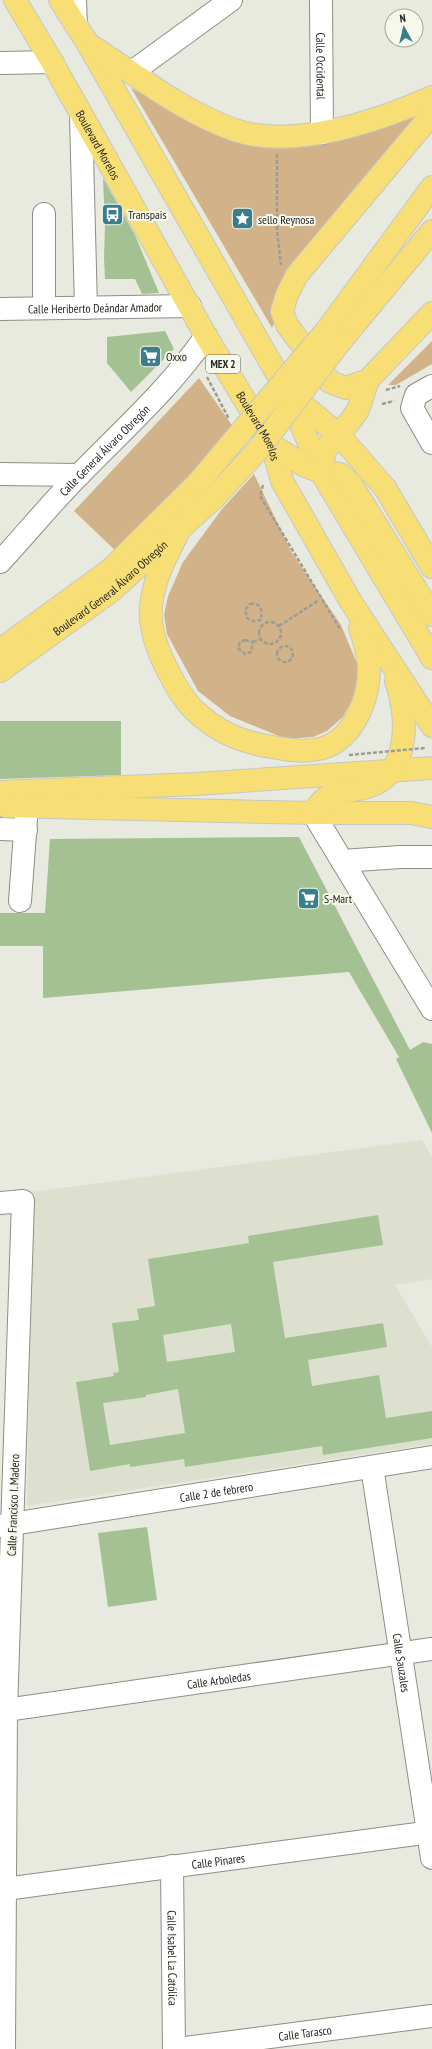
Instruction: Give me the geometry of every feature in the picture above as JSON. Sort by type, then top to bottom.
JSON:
[{"type":"main road","name":"Boulevard Morelos","points":[[15,0],[52,62],[206,336],[272,445],[282,481],[351,602],[432,726]]},
{"type":"main road","points":[[60,0],[88,44],[288,393],[321,472],[432,658]]},
{"type":"main road","points":[[88,44],[201,115],[236,130],[272,137],[302,136],[322,133],[380,117],[432,97]]},
{"type":"main road","points":[[368,380],[346,388],[330,382],[287,325],[282,311],[287,295],[297,275],[432,114]]},
{"type":"main road","points":[[333,337],[432,188]]},
{"type":"main road","points":[[333,337],[432,231]]},
{"type":"main road","points":[[321,472],[325,450],[339,435],[358,410],[368,380],[432,313]]},
{"type":"main road","name":"Boulevard General Álvaro Obregón","points":[[0,650],[110,570],[198,483],[333,337]]},
{"type":"main road","name":"Boulevard General Álvaro Obregón","points":[[0,671],[110,592],[182,525],[214,498],[258,450],[333,337]]},
{"type":"main road","points":[[288,393],[339,435],[385,488],[432,567]]},
{"type":"main road","points":[[272,445],[303,465],[321,472],[340,474],[351,484],[432,615]]},
{"type":"main road","points":[[182,525],[156,577],[151,608],[154,634],[160,655],[177,689],[194,709],[211,724],[240,741],[285,750],[314,750],[324,747],[339,739],[350,728],[363,704],[367,690],[369,667],[367,651],[351,602]]},
{"type":"main road","points":[[313,813],[321,800],[328,796],[371,786],[392,771],[400,754],[404,736],[405,717],[397,684],[388,660]]},
{"type":"main road","points":[[0,806],[28,800],[196,784],[432,768]]},
{"type":"main road","points":[[196,784],[225,794],[249,798],[291,801],[313,813]]},
{"type":"main road","points":[[0,792],[28,800],[313,813],[411,813],[432,817]]},
{"type":"street","points":[[75,0],[76,25]]},
{"type":"street","points":[[132,72],[231,0]]},
{"type":"street","name":"Calle Occidental","points":[[321,0],[322,133]]},
{"type":"street","points":[[0,63],[52,62]]},
{"type":"street","points":[[81,116],[86,308]]},
{"type":"street","points":[[44,214],[44,308]]},
{"type":"street","name":"Calle Heriberto Deándar Amador","points":[[0,309],[190,306]]},
{"type":"street","name":"Calle General Álvaro Obregón","points":[[0,562],[79,475],[194,354],[206,336]]},
{"type":"street","points":[[432,386],[416,395],[412,408],[432,443]]},
{"type":"street","points":[[0,474],[79,475]]},
{"type":"street","points":[[20,901],[28,800]]},
{"type":"street","points":[[313,813],[432,1009]]},
{"type":"street","points":[[0,829],[26,830]]},
{"type":"street","points":[[342,860],[420,856],[432,858]]},
{"type":"street","name":"Calle Francisco I. Madero","points":[[0,1203],[23,1200],[6,1525],[6,1710],[2,1849],[5,1889],[4,2049]]},
{"type":"street","name":"Calle 2 de febrero","points":[[6,1525],[432,1457]]},
{"type":"street","name":"Calle Sauzales","points":[[372,1467],[400,1653],[430,1833],[432,1858]]},
{"type":"street","name":"Calle Arboledas","points":[[6,1710],[432,1649]]},
{"type":"street","name":"Calle Pinares","points":[[5,1889],[430,1833]]},
{"type":"street","name":"Calle Isabel La Católica","points":[[172,1866],[174,2049]]},
{"type":"street","name":"Calle Tarasco","points":[[178,2049],[432,2016]]},
{"type":"path","points":[[277,153],[277,231],[282,269]]},
{"type":"path","points":[[382,404],[398,400]]},
{"type":"path","points":[[279,626],[319,600]]},
{"type":"path","points":[[261,620],[252,621],[247,618],[245,610],[248,606],[255,604],[260,607],[262,612],[261,620],[264,624]]},
{"type":"path","points":[[264,624],[273,623],[279,626],[281,633],[278,642],[280,646],[278,657],[284,662],[293,658],[293,650],[289,646],[280,646]]},
{"type":"path","points":[[261,639],[260,632],[264,624]]},
{"type":"path","points":[[253,642],[252,650],[249,653],[245,654],[239,651],[239,646],[242,641],[253,642],[261,639],[270,644],[278,642]]},
{"type":"path","points":[[349,755],[425,748],[432,744]]},
{"type":"shaded area","points":[[131,88],[216,130],[254,139],[413,113],[423,118],[280,309],[272,328]]},
{"type":"shaded area","points":[[432,341],[432,364],[396,385],[388,385]]},
{"type":"shaded area","points":[[199,378],[236,431],[120,555],[74,511]]},
{"type":"shaded area","points":[[254,474],[292,553],[341,625],[362,675],[355,695],[343,717],[327,731],[313,737],[286,739],[230,716],[198,691],[167,634],[164,615],[168,596],[183,562],[222,509]]},
{"type":"shaded area","points":[[422,1140],[432,1157],[432,1279],[395,1285],[432,1347],[432,1444],[27,1506],[32,1192]]},
{"type":"building","points":[[103,178],[135,235],[159,293],[142,294],[135,279],[105,279]]},
{"type":"building","points":[[165,331],[174,349],[131,392],[107,363],[107,337]]},
{"type":"building","points":[[0,721],[121,721],[121,775],[0,779]]},
{"type":"building","points":[[299,837],[410,1050],[423,1042],[432,1044],[432,1133],[396,1059],[399,1057],[349,972],[43,998],[43,946],[0,946],[0,913],[45,913],[50,839]]},
{"type":"building","points":[[378,1215],[383,1245],[273,1262],[285,1338],[383,1323],[387,1347],[308,1360],[312,1386],[379,1375],[386,1418],[432,1411],[432,1438],[323,1455],[322,1446],[185,1467],[184,1459],[130,1467],[130,1464],[90,1471],[76,1382],[114,1376],[113,1373],[119,1372],[112,1323],[139,1320],[137,1309],[155,1306],[148,1259],[249,1243],[248,1236]],"holes":[[[231,1324],[235,1352],[167,1362],[163,1335]],[[178,1389],[185,1433],[110,1445],[103,1403],[146,1397],[146,1395]]]},
{"type":"building","points":[[147,1527],[157,1600],[108,1607],[98,1533]]},
{"type":"place","name":"Transpais","points":[[112,214]]},
{"type":"place","name":"sello Reynosa","points":[[243,219]]},
{"type":"place","name":"Oxxo","points":[[150,356]]},
{"type":"place","name":"S-Mart","points":[[309,898]]}]
